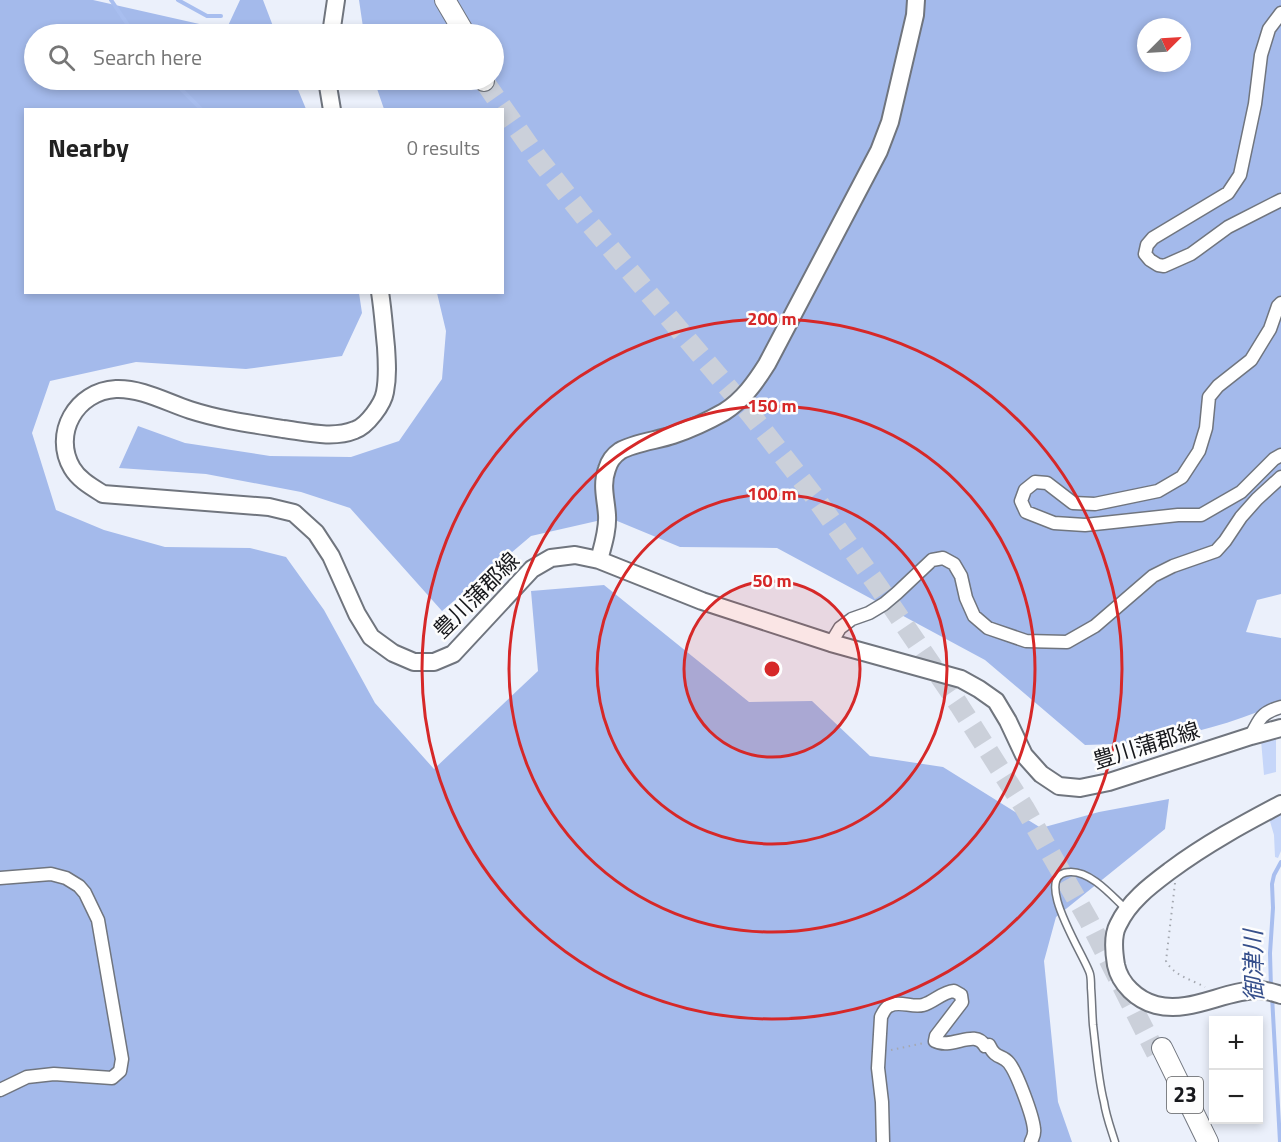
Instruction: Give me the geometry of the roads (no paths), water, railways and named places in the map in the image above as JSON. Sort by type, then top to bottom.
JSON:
[{"type":"highway","points":[[438,0],[451,24]]},
{"type":"highway","points":[[445,0],[459,24]]},
{"type":"highway","name":"23","points":[[1200,1142],[1159,1050],[1208,1142]]},
{"type":"main road","points":[[332,24],[336,0]]},
{"type":"main road","points":[[599,560],[606,534],[604,481],[607,468],[614,456],[623,449],[673,435],[725,411],[753,386],[767,364],[879,151],[890,122],[915,15],[916,0]]},
{"type":"main road","points":[[329,90],[332,108]]},
{"type":"main road","name":"豊川蒲郡線","points":[[380,294],[387,375],[385,394],[379,407],[358,430],[339,434],[311,433],[227,421],[141,392],[116,389],[93,394],[77,406],[72,415],[68,424],[65,448],[72,469],[86,484],[103,494],[269,507],[294,513],[316,533],[321,541],[371,637],[393,653],[414,662],[434,662],[453,654],[532,569],[551,558],[575,555],[599,560],[702,601],[831,643],[961,679],[996,701],[1024,755],[1041,774],[1059,786],[1080,788],[1109,783],[1281,728]]},
{"type":"main road","points":[[1281,804],[1223,835],[1147,887],[1126,909],[1117,927],[1114,955],[1118,973],[1127,987],[1140,998],[1156,1005],[1173,1007],[1190,1005],[1231,993],[1262,990],[1281,995]]},
{"type":"street","points":[[1281,13],[1269,29],[1261,55],[1256,104],[1240,175],[1228,193],[1153,238],[1147,245],[1145,254],[1150,260],[1164,266],[1191,254],[1228,227],[1281,200]]},
{"type":"street","points":[[1281,303],[1270,328],[1251,360],[1218,386],[1209,397],[1206,429],[1198,451],[1182,477],[1158,491],[1095,504],[1073,503],[1047,483],[1035,482],[1025,490],[1021,501],[1026,512],[1054,523],[1085,525],[1178,515],[1201,515],[1242,492],[1274,459],[1281,455]]},
{"type":"street","points":[[831,643],[846,623],[884,604],[932,560],[943,558],[954,564],[961,576],[966,598],[974,616],[988,628],[1026,641],[1067,642],[1095,626],[1153,576],[1216,550],[1257,499],[1281,477]]},
{"type":"street","points":[[1251,736],[1264,713],[1281,706]]},
{"type":"street","points":[[0,878],[51,874],[66,878],[85,892],[98,920],[123,1059],[120,1071],[112,1078],[54,1074],[27,1077],[0,1090]]},
{"type":"street","points":[[883,1142],[878,1068],[881,1017],[887,1007],[896,1004],[922,1005],[944,993],[954,991],[961,995],[962,1002],[936,1036],[935,1041],[945,1043],[977,1038],[982,1040],[985,1046],[989,1045],[993,1053],[1010,1063],[1032,1120],[1034,1135],[1031,1142]]},
{"type":"lane","points":[[1115,1142],[1103,1102],[1093,1023],[1090,974],[1068,929],[1056,895],[1054,885],[1057,877],[1062,873],[1077,872],[1088,877],[1126,909]]},
{"type":"waterway","points":[[111,0],[127,24]]},
{"type":"waterway","points":[[178,0],[207,16],[221,16]]},
{"type":"waterway","points":[[182,90],[200,108]]},
{"type":"waterway","name":"御津川","points":[[1271,989],[1272,884],[1281,862]]},
{"type":"waterway","name":"御津川","points":[[1272,996],[1280,1142]]},
{"type":"tunnel","points":[[490,90],[503,108]]},
{"type":"tunnel","points":[[504,110],[537,157],[590,224],[752,416],[814,496],[880,589],[959,705],[1024,807],[1089,921],[1156,1053]]}]
